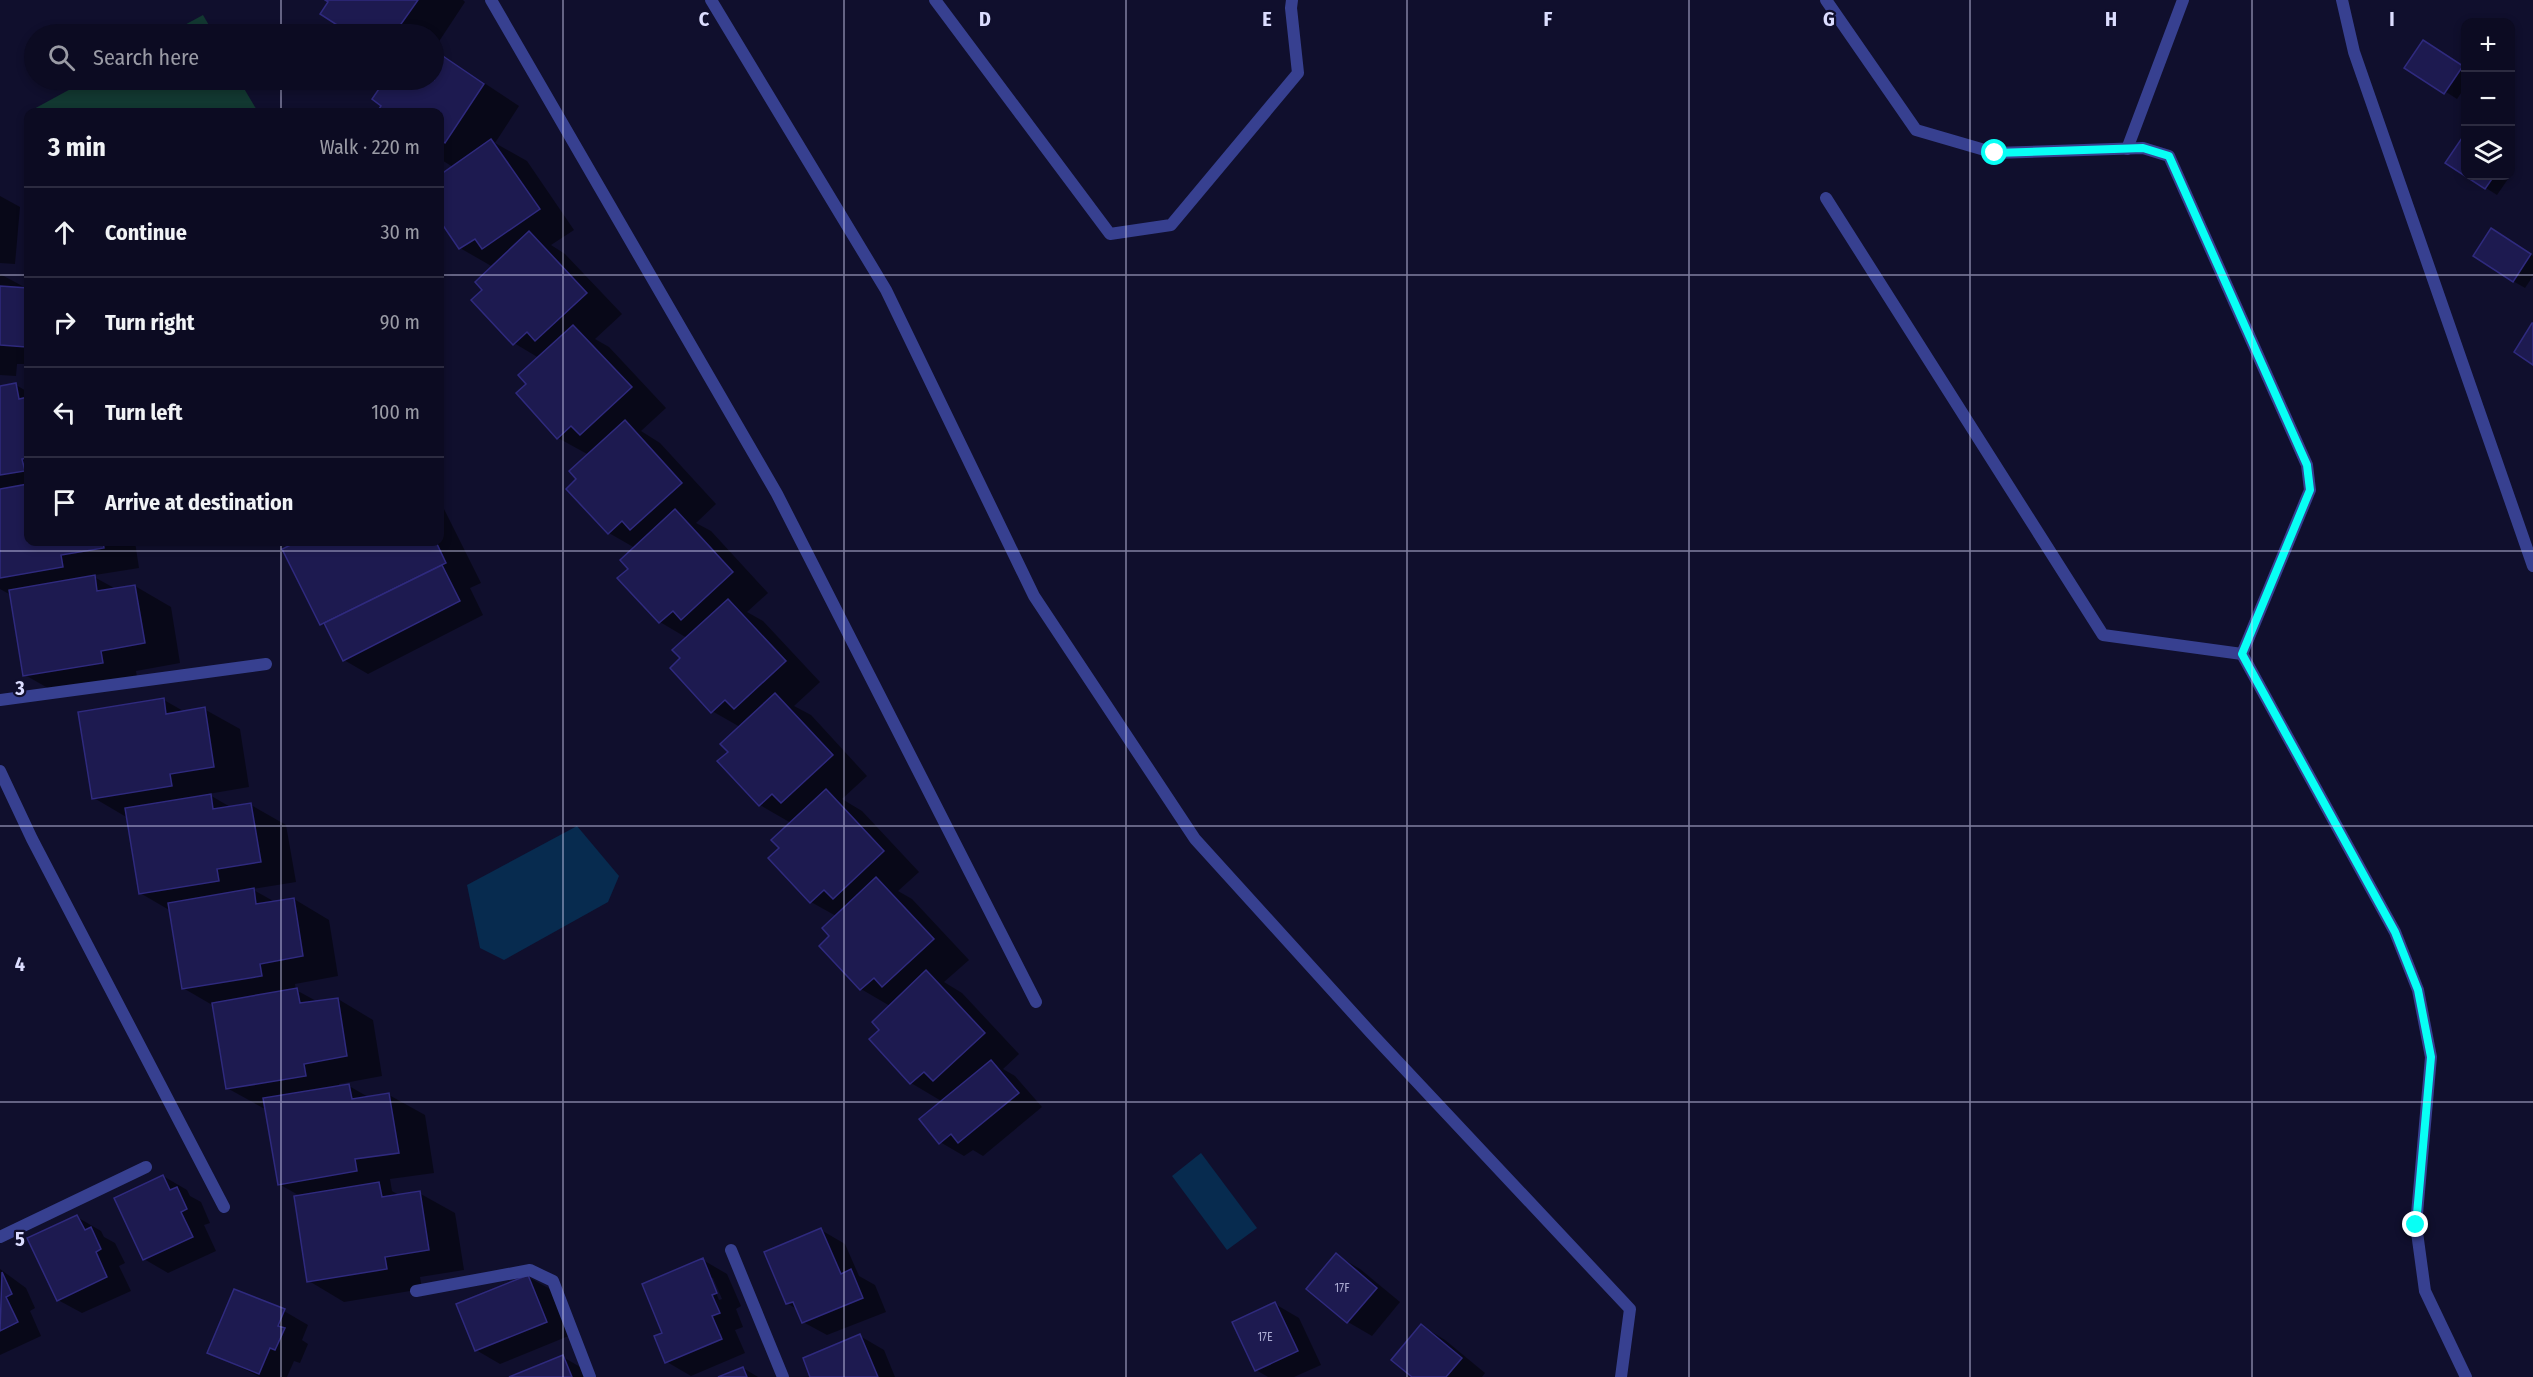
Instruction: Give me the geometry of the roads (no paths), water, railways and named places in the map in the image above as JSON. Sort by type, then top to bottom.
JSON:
[{"type":"lane","points":[[491,0],[777,494],[1036,1002]]},
{"type":"lane","points":[[711,0],[886,290],[1034,596],[1047,616],[1195,839],[1371,1033],[1630,1309],[1621,1377]]},
{"type":"lane","points":[[935,0],[1110,234],[1171,225],[1298,73],[1290,8],[1292,0]]},
{"type":"lane","points":[[1826,0],[1916,130],[1995,153],[2143,148],[2169,156],[2307,465],[2310,490],[2242,654]]},
{"type":"lane","points":[[2127,148],[2183,0]]},
{"type":"lane","points":[[2342,0],[2354,52],[2533,566]]},
{"type":"lane","points":[[1826,198],[2103,636],[2242,654]]},
{"type":"lane","points":[[2242,654],[2395,932],[2418,990],[2431,1057],[2416,1225],[2425,1291],[2466,1377]]},
{"type":"lane","points":[[0,700],[266,664]]},
{"type":"lane","points":[[0,771],[32,839],[224,1207]]},
{"type":"lane","points":[[0,1237],[146,1167]]},
{"type":"lane","points":[[731,1250],[783,1377]]},
{"type":"lane","points":[[416,1291],[530,1270],[553,1281],[590,1377]]},
{"type":"water","points":[[577,826],[619,876],[608,902],[504,960],[480,948],[467,885]]},
{"type":"water","points":[[1201,1153],[1257,1228],[1227,1250],[1172,1176]]}]
